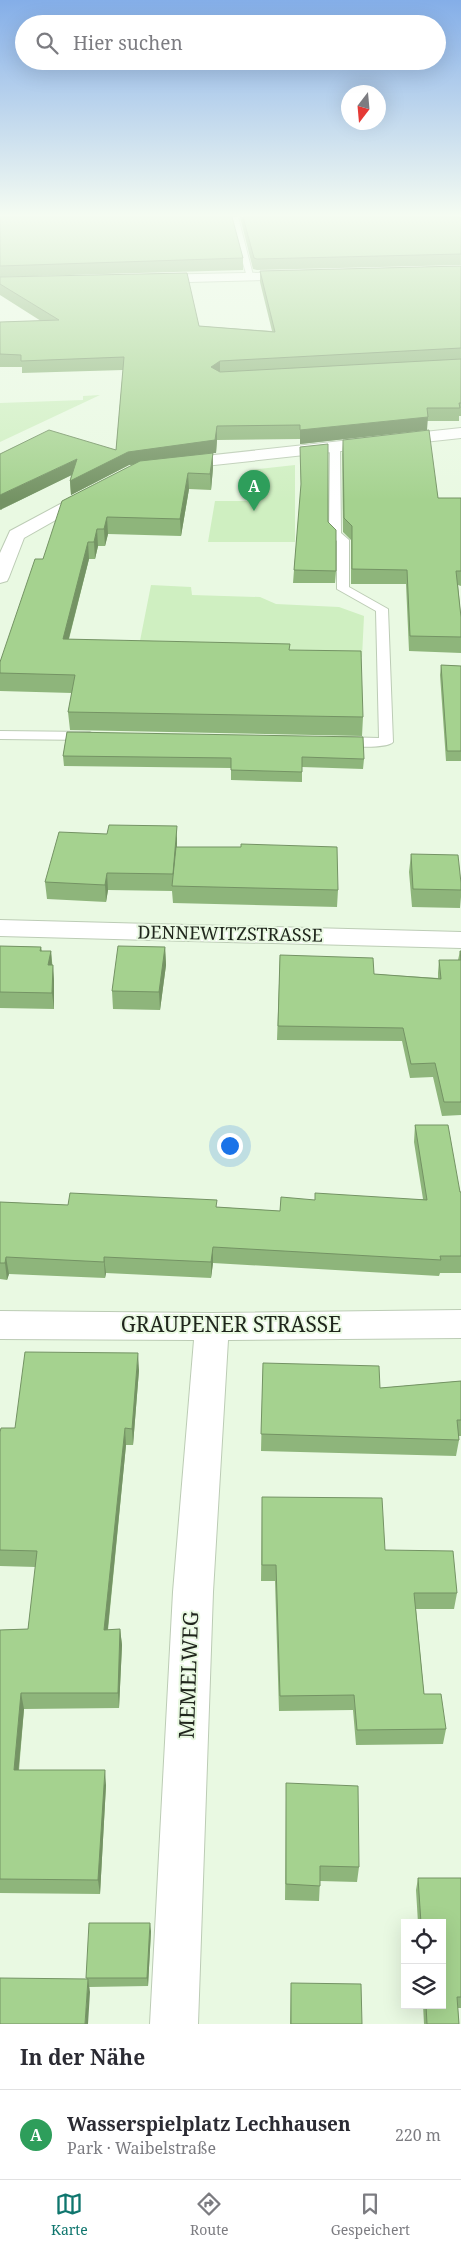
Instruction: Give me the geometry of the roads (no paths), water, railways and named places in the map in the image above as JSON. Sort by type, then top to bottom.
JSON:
[{"type":"street","points":[[160,466],[461,433]]},
{"type":"street","points":[[0,577],[16,535],[103,486]]},
{"type":"street","name":"DENNEWITZSTRASSE","points":[[0,928],[461,940]]},
{"type":"street","name":"GRAUPENER STRASSE","points":[[0,1325],[212,1327],[461,1324]]},
{"type":"street","name":"MEMELWEG","points":[[174,2024],[193,1592],[212,1327]]},
{"type":"lane","points":[[328,741],[386,742],[382,608],[343,589],[343,540],[334,534],[335,447]]},
{"type":"lane","points":[[0,735],[107,737]]},
{"type":"place","name":"Wasserspielplatz Lechhausen","points":[[254,511]]}]
